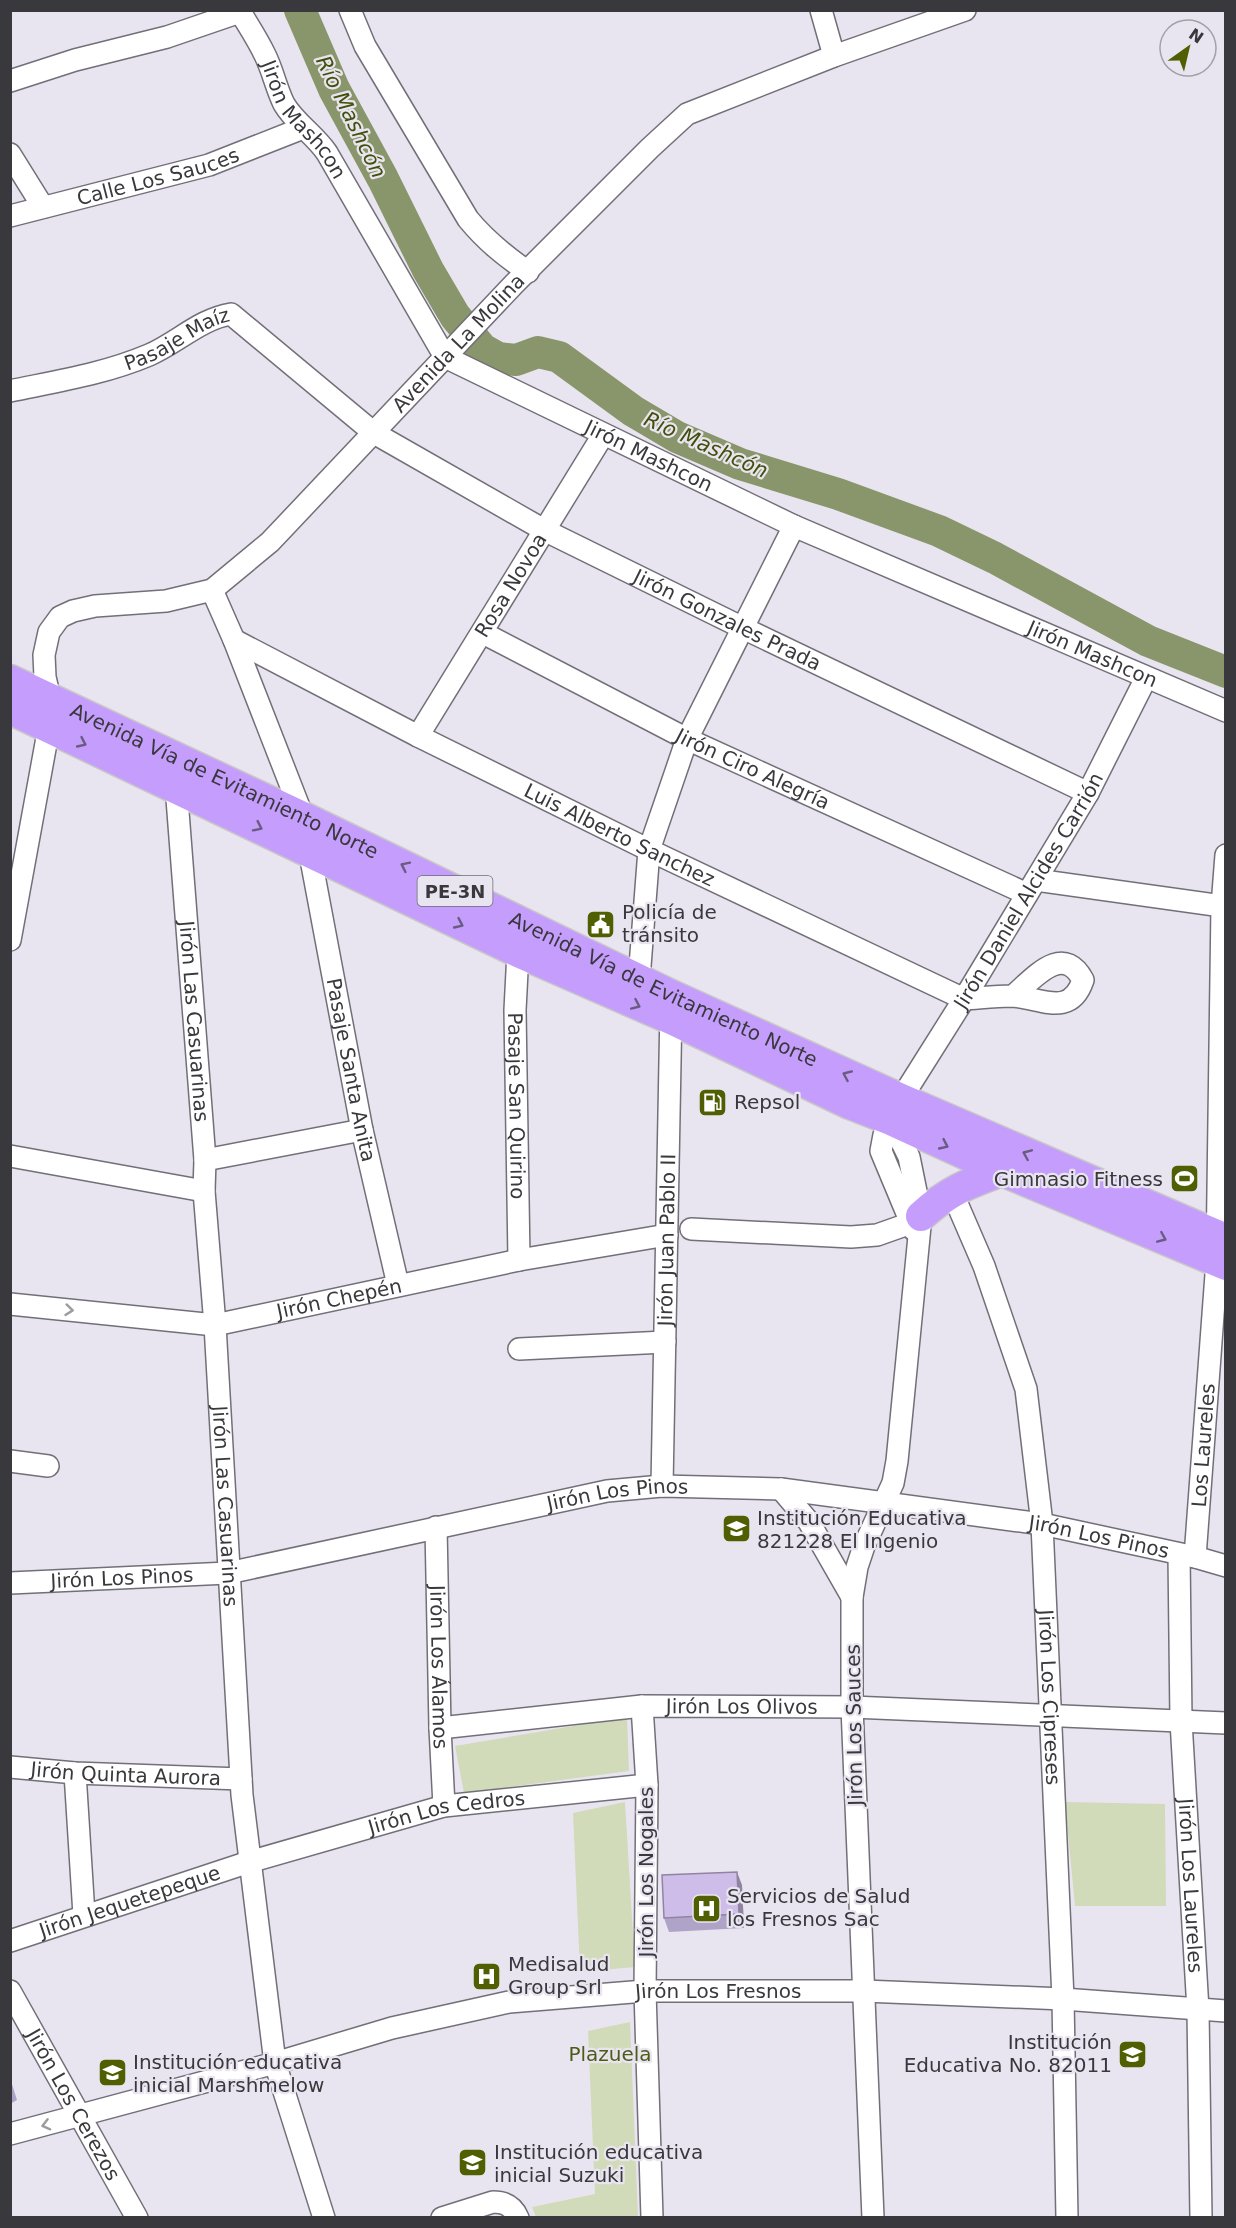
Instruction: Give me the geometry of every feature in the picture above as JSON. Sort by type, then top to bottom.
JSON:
[{"type":"highway","name":"Avenida Vía de Evitamiento Norte","points":[[10,680],[49,713],[176,786],[311,854],[518,952],[671,1007],[850,1104],[896,1110],[1221,1250]]},
{"type":"highway","name":"Avenida Vía de Evitamiento Norte","points":[[10,709],[49,713],[303,817],[639,979],[671,1007]]},
{"type":"highway","name":"Avenida Vía de Evitamiento Norte","points":[[896,1110],[1002,1171],[1128,1210]]},
{"type":"highway","points":[[917,1226],[962,1185],[1002,1171]]},
{"type":"street","points":[[350,10],[364,46],[468,219],[521,278]]},
{"type":"street","points":[[821,10],[834,56]]},
{"type":"street","name":"Avenida La Molina","points":[[49,713],[44,655],[49,632],[60,616],[96,606],[166,601],[212,590],[270,542],[521,278],[650,148],[687,114],[834,56],[964,10]]},
{"type":"street","points":[[10,81],[75,60],[167,37],[240,11]]},
{"type":"street","name":"Jirón Mashcon","points":[[240,11],[266,56],[285,106],[303,128],[317,138],[451,350],[603,435],[794,526],[1226,711]]},
{"type":"street","name":"Calle Los Sauces","points":[[10,216],[209,165],[303,128]]},
{"type":"street","points":[[10,154],[43,207]]},
{"type":"street","name":"Pasaje Maíz","points":[[10,391],[100,374],[151,354],[216,316],[231,314],[374,433]]},
{"type":"street","name":"Jirón Gonzales Prada","points":[[374,433],[544,530],[1088,793]]},
{"type":"street","name":"Rosa Novoa","points":[[418,736],[603,435]]},
{"type":"street","points":[[639,979],[649,850],[687,739],[794,526]]},
{"type":"street","name":"Pasaje Santa Anita","points":[[212,590],[234,640],[303,817],[362,1130],[398,1285]]},
{"type":"street","name":"Jirón Ciro Alegría","points":[[483,633],[687,739],[1032,887],[1222,906]]},
{"type":"street","name":"Luis Alberto Sanchez","points":[[234,640],[418,736],[649,850],[964,999],[1013,996]]},
{"type":"street","name":"Jirón Daniel Alcides Carrión","points":[[896,1110],[1088,793],[1146,678]]},
{"type":"street","points":[[11,935],[49,713]]},
{"type":"street","name":"Jirón Las Casuarinas","points":[[176,786],[206,1160],[204,1191],[215,1325],[241,1779],[249,1862],[275,2063],[324,2217]]},
{"type":"street","name":"Los Laureles","points":[[1187,1556],[1221,1250],[1222,906],[1226,855]]},
{"type":"street","name":"Pasaje San Quirino","points":[[518,952],[515,1010],[519,1260]]},
{"type":"street","name":"Jirón Juan Pablo II","points":[[662,1486],[671,1007]]},
{"type":"street","name":"Jirón Los Sauces","points":[[873,2217],[852,1707],[852,1597],[857,1566],[893,1483],[897,1461],[917,1226],[881,1151],[881,1143],[896,1110]]},
{"type":"street","points":[[206,1160],[362,1130]]},
{"type":"street","points":[[10,1156],[204,1191]]},
{"type":"street","name":"Jirón Los Cipreses","points":[[952,1192],[984,1266],[1026,1389],[1042,1524],[1063,1999],[1067,2217]]},
{"type":"street","points":[[692,1229],[852,1237],[917,1226]]},
{"type":"street","name":"Jirón Chepén","points":[[10,1304],[215,1325],[519,1260],[667,1235]]},
{"type":"street","points":[[519,1349],[665,1342]]},
{"type":"street","points":[[10,1461],[48,1466]]},
{"type":"street","name":"Jirón Los Pinos","points":[[10,1583],[228,1573],[607,1491],[662,1486],[781,1489],[1042,1524],[1226,1566]]},
{"type":"street","points":[[781,1489],[809,1522],[852,1597]]},
{"type":"street","name":"Jirón Los Álamos","points":[[436,1527],[444,1806]]},
{"type":"street","name":"Jirón Los Laureles","points":[[1187,1556],[1181,1722],[1198,2010],[1201,2217]]},
{"type":"street","name":"Jirón Los Olivos","points":[[440,1728],[642,1706],[852,1707],[1226,1723]]},
{"type":"street","name":"Jirón Los Nogales","points":[[642,1706],[647,1785],[645,1991],[652,2217]]},
{"type":"street","name":"Jirón Quinta Aurora","points":[[10,1767],[75,1773],[241,1779]]},
{"type":"street","points":[[75,1773],[84,1915]]},
{"type":"street","name":"Jirón Los Cedros","points":[[249,1862],[444,1806],[647,1785]]},
{"type":"street","name":"Jirón Jequetepeque","points":[[10,1941],[249,1862]]},
{"type":"street","name":"Jirón Los Cerezos","points":[[10,1991],[137,2217]]},
{"type":"street","name":"Jirón Los Fresnos","points":[[10,2134],[275,2063],[392,2028],[509,2002],[645,1991],[864,1991],[1063,1999],[1226,2011]]},
{"type":"street","points":[[442,2217],[493,2202],[501,2202],[514,2210],[518,2217]]},
{"type":"green space","points":[[627,1717],[629,1771],[464,1793],[455,1746]]},
{"type":"green space","points":[[625,1802],[635,1967],[580,1972],[573,1813]]},
{"type":"green space","points":[[1065,1802],[1165,1804],[1166,1906],[1075,1906]]},
{"type":"green space","name":"Plazuela","points":[[630,2022],[638,2217],[536,2217],[532,2207],[595,2194],[588,2031]]},
{"type":"building","name":"Servicios de Salud los Fresnos Sac","points":[[737,1872],[739,1914],[664,1918],[662,1875]]},
{"type":"waterway","name":"Río Mashcón","points":[[300,10],[334,89],[383,179],[428,270],[455,316],[482,349],[498,358],[516,360],[538,352],[559,357],[633,411],[677,437],[740,464],[838,494],[939,531],[995,558],[1148,641],[1226,672]]},
{"type":"place","name":"Policía de tránsito","points":[[601,924]]},
{"type":"place","name":"Repsol","points":[[713,1102]]},
{"type":"place","name":"Gimnasio Fitness","points":[[1184,1179]]},
{"type":"place","name":"Institución Educativa 821228 El Ingenio","points":[[736,1529]]},
{"type":"place","name":"Servicios de Salud los Fresnos Sac","points":[[706,1908]]},
{"type":"place","name":"Medisalud Group Srl","points":[[487,1976]]},
{"type":"place","name":"Institución Educativa No. 82011","points":[[1133,2054]]},
{"type":"place","name":"Institución educativa inicial Marshmelow","points":[[112,2073]]},
{"type":"place","name":"Institución educativa inicial Suzuki","points":[[473,2163]]}]
